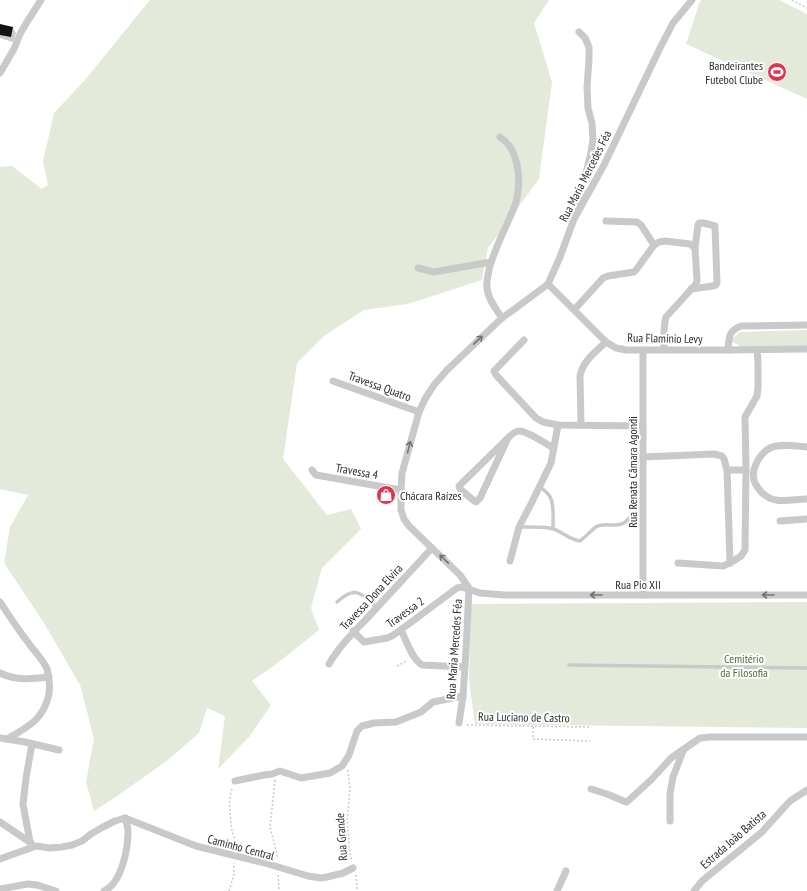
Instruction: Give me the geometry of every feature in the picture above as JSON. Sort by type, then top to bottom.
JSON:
[{"type":"street","points":[[0,73],[2,66],[14,49],[26,22],[41,0]]},
{"type":"street","name":"Rua Maria Mercedes Féa","points":[[459,723],[463,696],[469,588],[460,575],[409,526],[404,519],[401,510],[402,474],[419,412],[431,390],[447,370],[502,318],[548,284],[560,257],[574,218],[604,165],[660,48],[673,23],[692,0]]},
{"type":"street","points":[[574,218],[578,207],[593,140],[592,122],[588,108],[587,87],[589,47],[585,38],[579,32]]},
{"type":"street","points":[[500,137],[506,141],[514,151],[518,167],[519,183],[514,209],[491,262],[486,287],[494,306],[502,318]]},
{"type":"street","points":[[606,222],[637,222],[641,225],[654,245]]},
{"type":"street","points":[[664,349],[666,317],[691,289],[696,284],[695,248],[698,225],[699,223],[704,223],[716,226],[717,283],[713,286],[691,289]]},
{"type":"street","points":[[574,310],[603,278],[634,272],[654,245],[659,242],[665,241],[690,244],[695,248]]},
{"type":"street","points":[[418,268],[434,272],[491,262]]},
{"type":"street","name":"Rua Flamínio Levy","points":[[548,284],[606,342],[616,348],[626,350],[807,349]]},
{"type":"street","points":[[728,350],[730,333],[735,328],[741,326],[807,325]]},
{"type":"street","points":[[524,340],[494,371],[536,418],[543,422],[558,425],[643,426]]},
{"type":"street","points":[[581,425],[581,370],[591,356],[606,342]]},
{"type":"street","name":"Rua Renata Câmara Agondi","points":[[643,350],[643,595]]},
{"type":"street","points":[[678,563],[723,566],[741,556],[745,550],[745,417],[757,396],[757,350]]},
{"type":"street","name":"Travessa Quatro","points":[[333,381],[419,412]]},
{"type":"street","points":[[510,561],[518,527],[540,487],[551,463],[558,425]]},
{"type":"street","points":[[508,438],[480,498],[476,502],[460,489],[459,486],[508,438],[514,433],[520,430],[526,432],[554,448]]},
{"type":"street","points":[[807,447],[786,445],[770,447],[759,459],[754,469],[753,476],[754,482],[768,498],[775,500],[807,499]]},
{"type":"street","points":[[643,457],[714,454],[722,456],[726,470],[730,563]]},
{"type":"street","name":"Travessa 4","points":[[312,470],[316,475],[401,490]]},
{"type":"street","points":[[726,470],[746,470]]},
{"type":"street","points":[[780,521],[807,519]]},
{"type":"street","name":"Travessa Dona Elvira","points":[[329,664],[353,631],[432,548]]},
{"type":"street","name":"Travessa 2","points":[[353,631],[362,640],[367,642],[388,638],[401,630],[453,590],[462,586],[469,588]]},
{"type":"street","name":"Rua Pio XII","points":[[469,588],[480,593],[504,595],[807,595]]},
{"type":"street","points":[[1,606],[43,662],[47,669],[50,684],[48,697],[42,713],[29,726],[4,739]]},
{"type":"street","points":[[401,630],[414,658],[419,664],[465,667]]},
{"type":"street","points":[[0,673],[15,678],[29,679],[49,677]]},
{"type":"street","points":[[235,781],[280,771],[301,778],[330,773],[342,766],[348,756],[357,731],[362,726],[374,723],[396,722],[421,712],[433,702],[463,696]]},
{"type":"street","points":[[591,790],[608,794],[626,802],[652,779],[671,758],[700,738],[807,737]]},
{"type":"street","points":[[4,739],[59,750]]},
{"type":"street","points":[[32,744],[23,804],[33,844]]},
{"type":"street","points":[[670,821],[670,794],[673,777],[683,750]]},
{"type":"street","name":"Estrada João Batista","points":[[694,891],[702,881],[762,832],[790,801],[807,790]]},
{"type":"street","points":[[0,822],[33,844],[50,848],[72,845],[103,827],[125,818],[128,829],[124,860],[119,874],[113,884],[104,891]]},
{"type":"street","name":"Caminho Central","points":[[125,818],[196,846],[302,874],[321,878],[334,876],[353,868]]},
{"type":"street","points":[[0,859],[33,844]]},
{"type":"street","points":[[557,891],[566,871]]},
{"type":"street","points":[[0,889],[28,884],[37,885],[56,891]]},
{"type":"lane","points":[[540,487],[549,494],[552,499],[553,528]]},
{"type":"lane","points":[[518,527],[553,528],[574,540],[580,541],[595,527],[626,523],[628,518]]},
{"type":"lane","points":[[337,602],[352,592],[363,595],[376,607]]},
{"type":"lane","points":[[569,665],[807,668]]},
{"type":"path","points":[[792,0],[807,8]]},
{"type":"path","points":[[397,666],[414,658]]},
{"type":"path","name":"Rua Luciano de Castro","points":[[459,723],[466,725],[590,727]]},
{"type":"path","points":[[533,727],[533,739],[590,741]]},
{"type":"path","name":"Rua Grande","points":[[348,756],[350,789],[347,825],[349,849],[356,876],[357,891]]},
{"type":"path","points":[[277,772],[270,828],[276,854],[279,891]]},
{"type":"path","points":[[229,891],[234,875],[234,857],[237,847],[232,830],[230,804],[231,792],[235,781]]},
{"type":"green space","points":[[150,0],[549,0],[534,23],[552,82],[539,179],[488,248],[482,280],[408,304],[364,310],[324,336],[297,363],[283,459],[327,515],[351,509],[361,529],[322,568],[311,608],[319,630],[252,681],[271,705],[249,737],[218,769],[225,716],[207,708],[199,733],[168,760],[94,811],[86,782],[94,739],[80,685],[44,623],[4,563],[10,527],[28,495],[0,489],[0,167],[12,166],[42,189],[48,185],[43,162],[54,113],[84,81]]},
{"type":"green space","name":"Bandeirantes Futebol Clube","points":[[701,0],[779,0],[807,14],[807,99],[686,44]]},
{"type":"green space","points":[[807,330],[807,348],[742,347],[730,341],[740,332]]},
{"type":"green space","name":"Cemitério da Filosofia","points":[[807,602],[807,728],[475,724],[469,680],[471,604]]},
{"type":"building","points":[[0,24],[13,27],[11,37],[0,35]]},
{"type":"place","name":"Bandeirantes Futebol Clube","points":[[777,72]]},
{"type":"place","name":"Chácara Raízes","points":[[386,495]]}]
